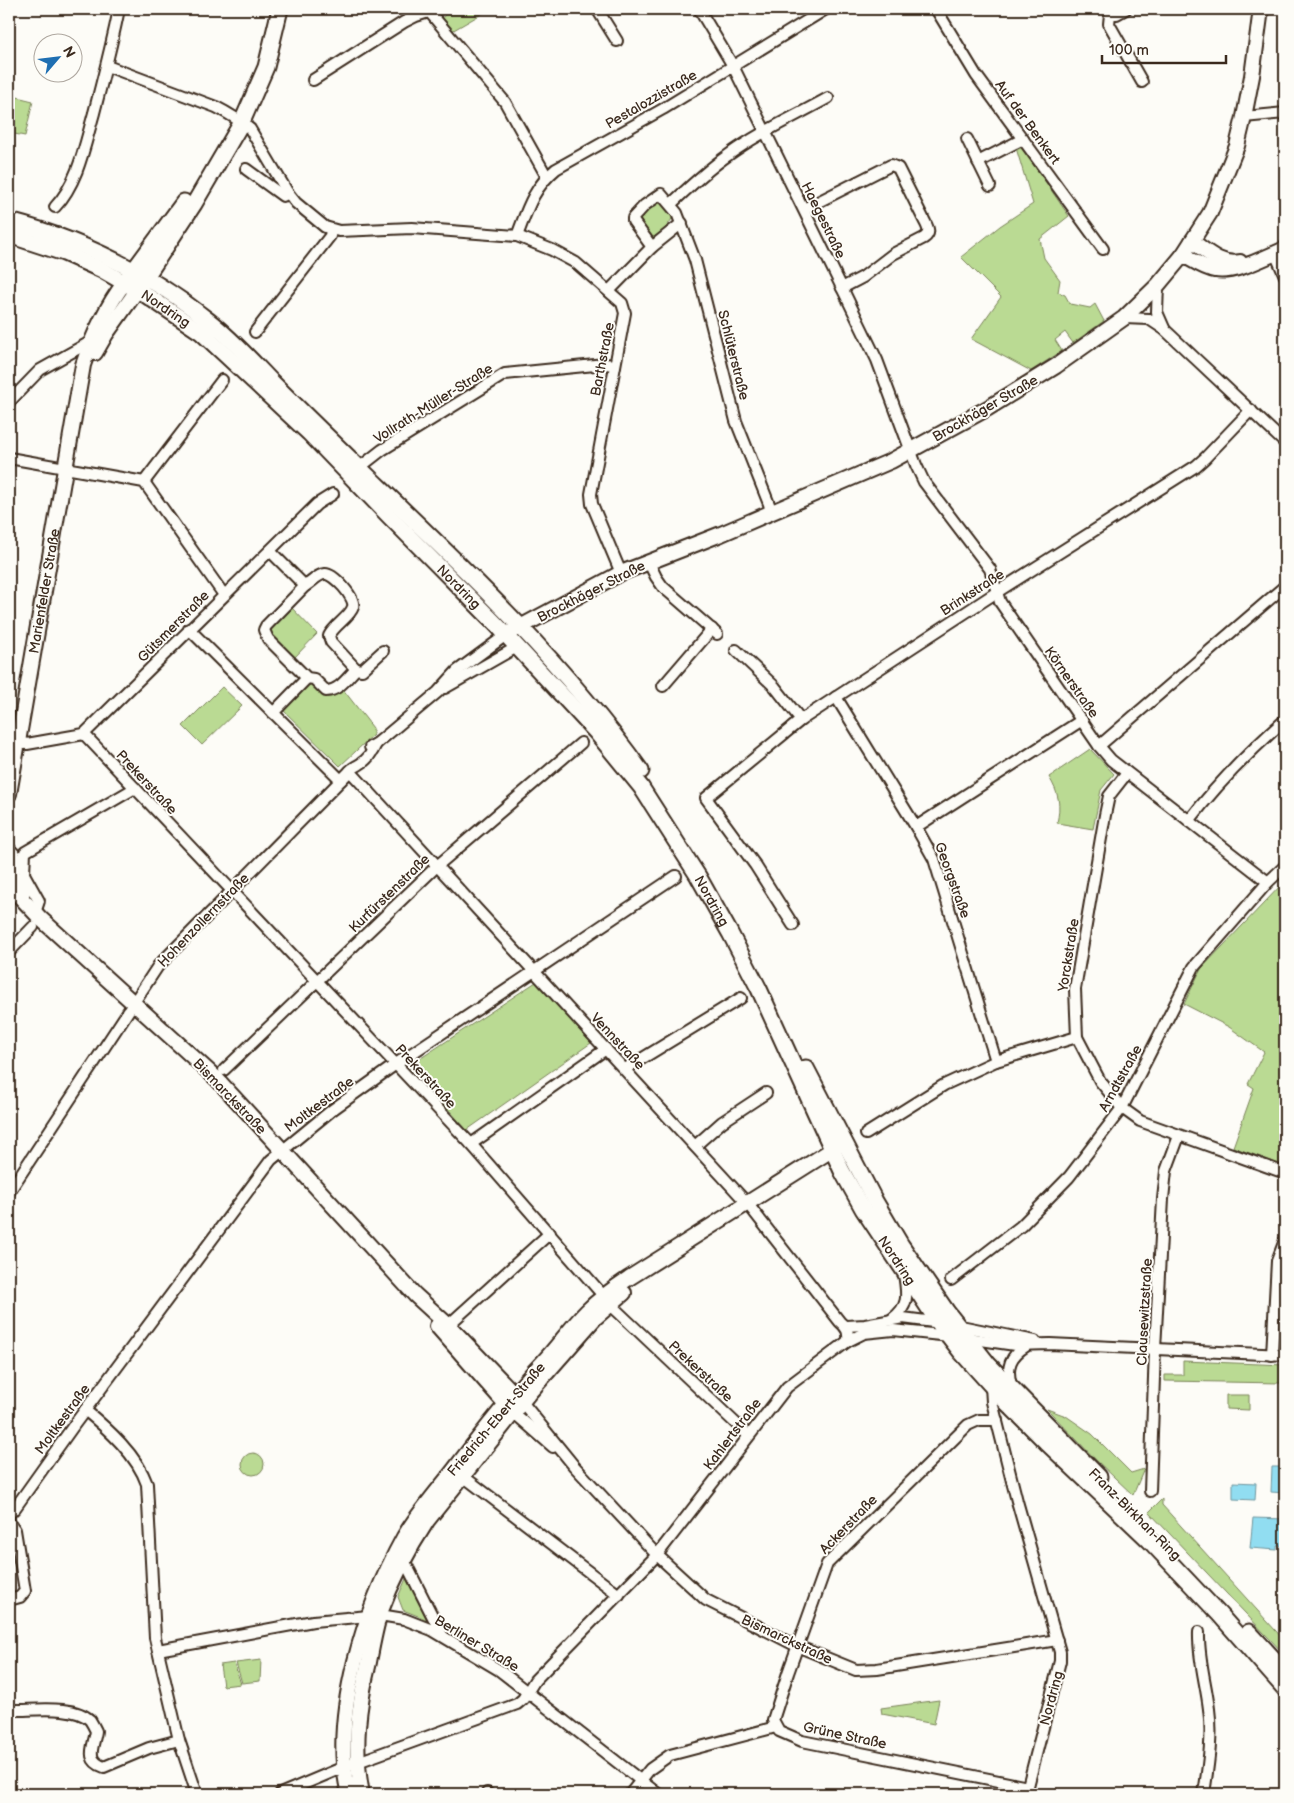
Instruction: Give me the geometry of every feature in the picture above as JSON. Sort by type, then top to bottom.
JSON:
[{"type":"main road","name":"Marienfelder Straße","points":[[80,388],[101,342],[136,280],[194,204],[242,122],[266,67],[280,9]]},
{"type":"main road","name":"Brockhäger Straße","points":[[520,627],[621,573],[721,534],[911,451],[982,412],[1056,366],[1124,318],[1158,285],[1183,255],[1210,213],[1237,146],[1252,76],[1261,9]]},
{"type":"main road","name":"Nordring","points":[[9,221],[44,230],[109,256],[174,312],[201,332],[286,411],[506,635],[596,732],[628,770],[679,843],[730,933],[839,1149],[875,1201],[991,1386]]},
{"type":"main road","name":"Nordring","points":[[9,235],[136,280],[182,301],[231,340],[532,639],[614,734],[649,782],[686,839],[738,929],[839,1149],[863,1209],[938,1322],[956,1333],[982,1359]]},
{"type":"main road","points":[[1192,242],[1219,260],[1227,263],[1236,263],[1274,253]]},
{"type":"main road","points":[[1183,255],[1206,268],[1216,270],[1236,269],[1274,253]]},
{"type":"main road","name":"Marienfelder Straße","points":[[9,794],[14,750],[83,365],[90,342],[115,295],[136,280]]},
{"type":"main road","name":"Hohenzollernstraße","points":[[506,635],[520,627]]},
{"type":"main road","name":"Brockhäger Straße","points":[[517,647],[532,639]]},
{"type":"main road","points":[[9,851],[15,858],[14,868],[10,877]]},
{"type":"main road","name":"Bismarckstraße","points":[[10,877],[33,917],[216,1078],[513,1403]]},
{"type":"main road","name":"Friedrich-Ebert-Straße","points":[[349,1794],[351,1765],[374,1615],[404,1537],[420,1514],[458,1473],[513,1403],[595,1318],[607,1299],[629,1278],[750,1206],[839,1149]]},
{"type":"main road","name":"Franz-Birkhan-Ring","points":[[982,1359],[1179,1559],[1285,1671]]},
{"type":"main road","name":"Franz-Birkhan-Ring","points":[[991,1386],[1046,1442],[1149,1540],[1219,1614],[1285,1689]]},
{"type":"main road","name":"Friedrich-Ebert-Straße","points":[[374,1615],[413,1542],[458,1473]]},
{"type":"main road","name":"Friedrich-Ebert-Straße","points":[[351,1765],[362,1794]]},
{"type":"street","points":[[54,206],[64,196],[85,145],[107,66],[119,9]]},
{"type":"street","points":[[597,9],[618,41]]},
{"type":"street","name":"Haegestraße","points":[[699,9],[733,66],[842,288],[876,360],[911,451]]},
{"type":"street","name":"Pestalozzistraße","points":[[517,236],[532,197],[547,177],[556,169],[663,109],[826,9]]},
{"type":"street","name":"Auf der Benkert","points":[[936,9],[976,75],[1103,249]]},
{"type":"street","points":[[1126,9],[1117,14],[1107,12],[1109,24],[1142,82]]},
{"type":"street","points":[[313,80],[404,22],[432,10],[505,102],[547,177]]},
{"type":"street","points":[[107,66],[216,107],[242,122],[250,129],[288,193],[296,203],[331,230],[330,236],[255,332]]},
{"type":"street","points":[[652,246],[633,221],[633,218],[658,194],[661,194],[671,204],[702,174],[728,155],[765,132],[828,98]]},
{"type":"street","points":[[1244,117],[1285,112]]},
{"type":"street","points":[[966,139],[990,186]]},
{"type":"street","points":[[978,162],[1023,139]]},
{"type":"street","points":[[804,209],[891,165],[898,168],[929,230],[928,235],[924,238],[893,254],[863,277],[842,288]]},
{"type":"street","points":[[246,169],[283,196],[288,193]]},
{"type":"street","name":"Schlüterstraße","points":[[671,204],[682,223],[703,289],[736,421],[769,504],[770,513]]},
{"type":"street","points":[[609,291],[652,246],[682,223]]},
{"type":"street","name":"Barthstraße","points":[[331,230],[412,228],[517,236],[576,263],[622,303],[625,313],[591,494],[592,504],[621,573]]},
{"type":"street","points":[[1274,253],[1285,276]]},
{"type":"street","points":[[1158,285],[1157,312],[1164,328]]},
{"type":"street","points":[[1124,318],[1149,319],[1164,328],[1285,443]]},
{"type":"street","points":[[9,402],[40,370],[90,342]]},
{"type":"street","name":"Vollrath-Müller-Straße","points":[[360,468],[382,450],[505,374],[605,364],[615,365]]},
{"type":"street","points":[[144,482],[222,380]]},
{"type":"street","name":"Brinkstraße","points":[[793,925],[755,865],[706,798],[801,720],[997,592],[1196,466],[1206,458],[1251,410]]},
{"type":"street","name":"Körnerstraße","points":[[911,451],[924,482],[990,570],[1000,602],[1099,746],[1127,773],[1268,882]]},
{"type":"street","points":[[9,458],[144,482],[224,595]]},
{"type":"street","name":"Gütsmerstraße","points":[[84,734],[317,504],[333,494]]},
{"type":"street","points":[[270,551],[305,586]]},
{"type":"street","points":[[648,561],[663,587],[714,632],[663,686]]},
{"type":"street","points":[[356,669],[337,688],[332,691],[326,691],[314,679],[307,678],[268,639],[264,630],[305,586],[319,576],[326,574],[332,576],[352,597],[354,602],[352,609],[332,630],[329,636],[330,642],[356,669],[362,670],[383,651]]},
{"type":"street","points":[[1099,746],[1285,586]]},
{"type":"street","points":[[190,629],[341,780]]},
{"type":"street","name":"Hohenzollernstraße","points":[[9,1192],[158,966],[352,769],[373,751],[376,744],[438,692],[457,671],[506,635]]},
{"type":"street","name":"Hohenzollernstraße","points":[[438,692],[517,647]]},
{"type":"street","points":[[736,650],[775,687],[801,720]]},
{"type":"street","points":[[273,712],[307,678]]},
{"type":"street","name":"Georgstraße","points":[[836,698],[934,859],[996,1061]]},
{"type":"street","points":[[916,827],[1082,720]]},
{"type":"street","points":[[1189,821],[1223,780],[1285,720]]},
{"type":"street","points":[[14,750],[27,744],[84,734]]},
{"type":"street","name":"Prekerstraße","points":[[84,734],[471,1144],[607,1299],[748,1435]]},
{"type":"street","name":"Kurfürstenstraße","points":[[224,1070],[437,866],[581,742]]},
{"type":"street","name":"Vennstraße","points":[[352,769],[534,973],[750,1206],[840,1322],[846,1326]]},
{"type":"street","name":"Yorckstraße","points":[[1127,773],[1109,796],[1105,815],[1075,989],[1077,1037],[1100,1081],[1122,1108],[1140,1121],[1285,1173]]},
{"type":"street","points":[[9,952],[33,917],[39,901],[24,874],[25,852],[134,788]]},
{"type":"street","name":"Arndtstraße","points":[[951,1280],[1021,1226],[1068,1176],[1122,1108],[1194,967],[1268,882],[1285,866]]},
{"type":"street","name":"Moltkestraße","points":[[9,1514],[16,1508],[261,1172],[282,1150],[332,1110],[396,1064],[676,876]]},
{"type":"street","points":[[625,1069],[741,998]]},
{"type":"street","points":[[866,1134],[944,1085],[996,1061],[1077,1037]]},
{"type":"street","points":[[471,1144],[606,1049]]},
{"type":"street","points":[[695,1146],[722,1122],[766,1093]]},
{"type":"street","name":"Clausewitzstraße","points":[[1150,1491],[1155,1348],[1166,1171],[1179,1136]]},
{"type":"street","points":[[444,1328],[552,1235]]},
{"type":"street","points":[[1272,1355],[1277,1261],[1285,1240]]},
{"type":"street","points":[[891,1320],[899,1314],[906,1301],[907,1292],[903,1271]]},
{"type":"street","points":[[848,1341],[849,1335],[846,1326],[865,1325],[903,1318],[938,1322]]},
{"type":"street","name":"Kahlertstraße","points":[[280,1794],[351,1765],[517,1704],[535,1680],[658,1555],[781,1392],[848,1341],[864,1333],[884,1330],[956,1333],[1050,1344],[1285,1355]]},
{"type":"street","name":"Kahlertstraße","points":[[956,1333],[1014,1346],[1050,1344]]},
{"type":"street","points":[[1013,1391],[1008,1376],[1010,1362],[1016,1353],[1026,1346]]},
{"type":"street","name":"Nordring","points":[[991,1386],[992,1402],[1017,1500],[1057,1640],[1060,1661],[1027,1791]]},
{"type":"street","name":"Bismarckstraße","points":[[513,1403],[658,1555],[711,1604],[797,1646],[856,1670],[877,1669],[1057,1640]]},
{"type":"street","points":[[86,1410],[114,1436],[143,1474],[147,1484],[155,1638],[179,1740],[197,1794]]},
{"type":"street","name":"Ackerstraße","points":[[776,1727],[773,1720],[774,1712],[827,1564],[968,1424],[979,1420],[997,1420]]},
{"type":"street","points":[[458,1473],[619,1595]]},
{"type":"street","points":[[9,1522],[14,1530],[25,1591],[20,1597],[9,1600]]},
{"type":"street","points":[[404,1560],[442,1635]]},
{"type":"street","name":"Berliner Straße","points":[[158,1650],[313,1622],[374,1615],[404,1619],[442,1635],[491,1665],[528,1691],[658,1794]]},
{"type":"street","points":[[1199,1632],[1198,1648],[1211,1727],[1204,1794]]},
{"type":"street","points":[[9,1712],[16,1710],[73,1711],[82,1714],[91,1721],[96,1731],[91,1751],[92,1759],[97,1765],[104,1768],[149,1748],[179,1740]]},
{"type":"street","points":[[630,1794],[650,1768],[670,1755],[776,1727]]},
{"type":"street","name":"Grüne Straße","points":[[776,1727],[784,1734],[802,1741],[1027,1791]]},
{"type":"green space","points":[[451,9],[490,9],[452,31],[442,18]]},
{"type":"green space","points":[[9,95],[33,101],[25,136],[9,133]]},
{"type":"green space","points":[[1020,145],[1069,216],[1040,239],[1044,258],[1060,280],[1058,292],[1065,295],[1070,304],[1090,308],[1095,304],[1104,321],[1073,343],[1065,332],[1055,340],[1062,351],[1031,371],[971,339],[1001,297],[961,257],[1000,226],[1033,204],[1016,148]]},
{"type":"green space","points":[[659,198],[674,214],[665,229],[651,238],[636,218]]},
{"type":"green space","points":[[290,606],[317,634],[294,658],[271,635],[269,630]]},
{"type":"green space","points":[[309,684],[342,688],[373,728],[373,735],[340,766],[282,709]]},
{"type":"green space","points":[[222,687],[242,706],[202,745],[183,726]]},
{"type":"green space","points":[[1090,749],[1114,774],[1101,790],[1093,829],[1057,823],[1058,799],[1049,777]]},
{"type":"green space","points":[[1285,881],[1285,1166],[1233,1147],[1254,1088],[1248,1084],[1264,1052],[1229,1027],[1184,1004],[1201,969]]},
{"type":"green space","points":[[536,982],[591,1043],[467,1130],[409,1066]]},
{"type":"green space","points":[[1183,1361],[1285,1365],[1285,1380],[1281,1383],[1165,1381],[1165,1375],[1183,1375]]},
{"type":"green space","points":[[1226,1395],[1249,1395],[1249,1410],[1226,1409]]},
{"type":"green space","points":[[1047,1409],[1066,1416],[1092,1434],[1131,1473],[1144,1469],[1133,1495],[1097,1461]]},
{"type":"green space","points":[[253,1453],[261,1456],[264,1464],[261,1472],[253,1475],[245,1472],[242,1464],[245,1456]]},
{"type":"green space","points":[[1162,1499],[1162,1505],[1285,1641],[1285,1655],[1149,1512]]},
{"type":"green space","points":[[409,1572],[433,1622],[403,1610],[398,1597]]},
{"type":"green space","points":[[261,1660],[260,1681],[242,1683],[236,1663]]},
{"type":"green space","points":[[234,1663],[241,1684],[223,1686],[220,1665]]},
{"type":"green space","points":[[939,1700],[934,1724],[882,1714],[881,1708]]},
{"type":"water","points":[[1272,1467],[1285,1467],[1285,1493],[1271,1492]]},
{"type":"water","points":[[1233,1482],[1256,1483],[1255,1500],[1233,1499]]},
{"type":"water","points":[[1253,1518],[1285,1519],[1285,1546],[1277,1546],[1277,1550],[1250,1548]]}]
